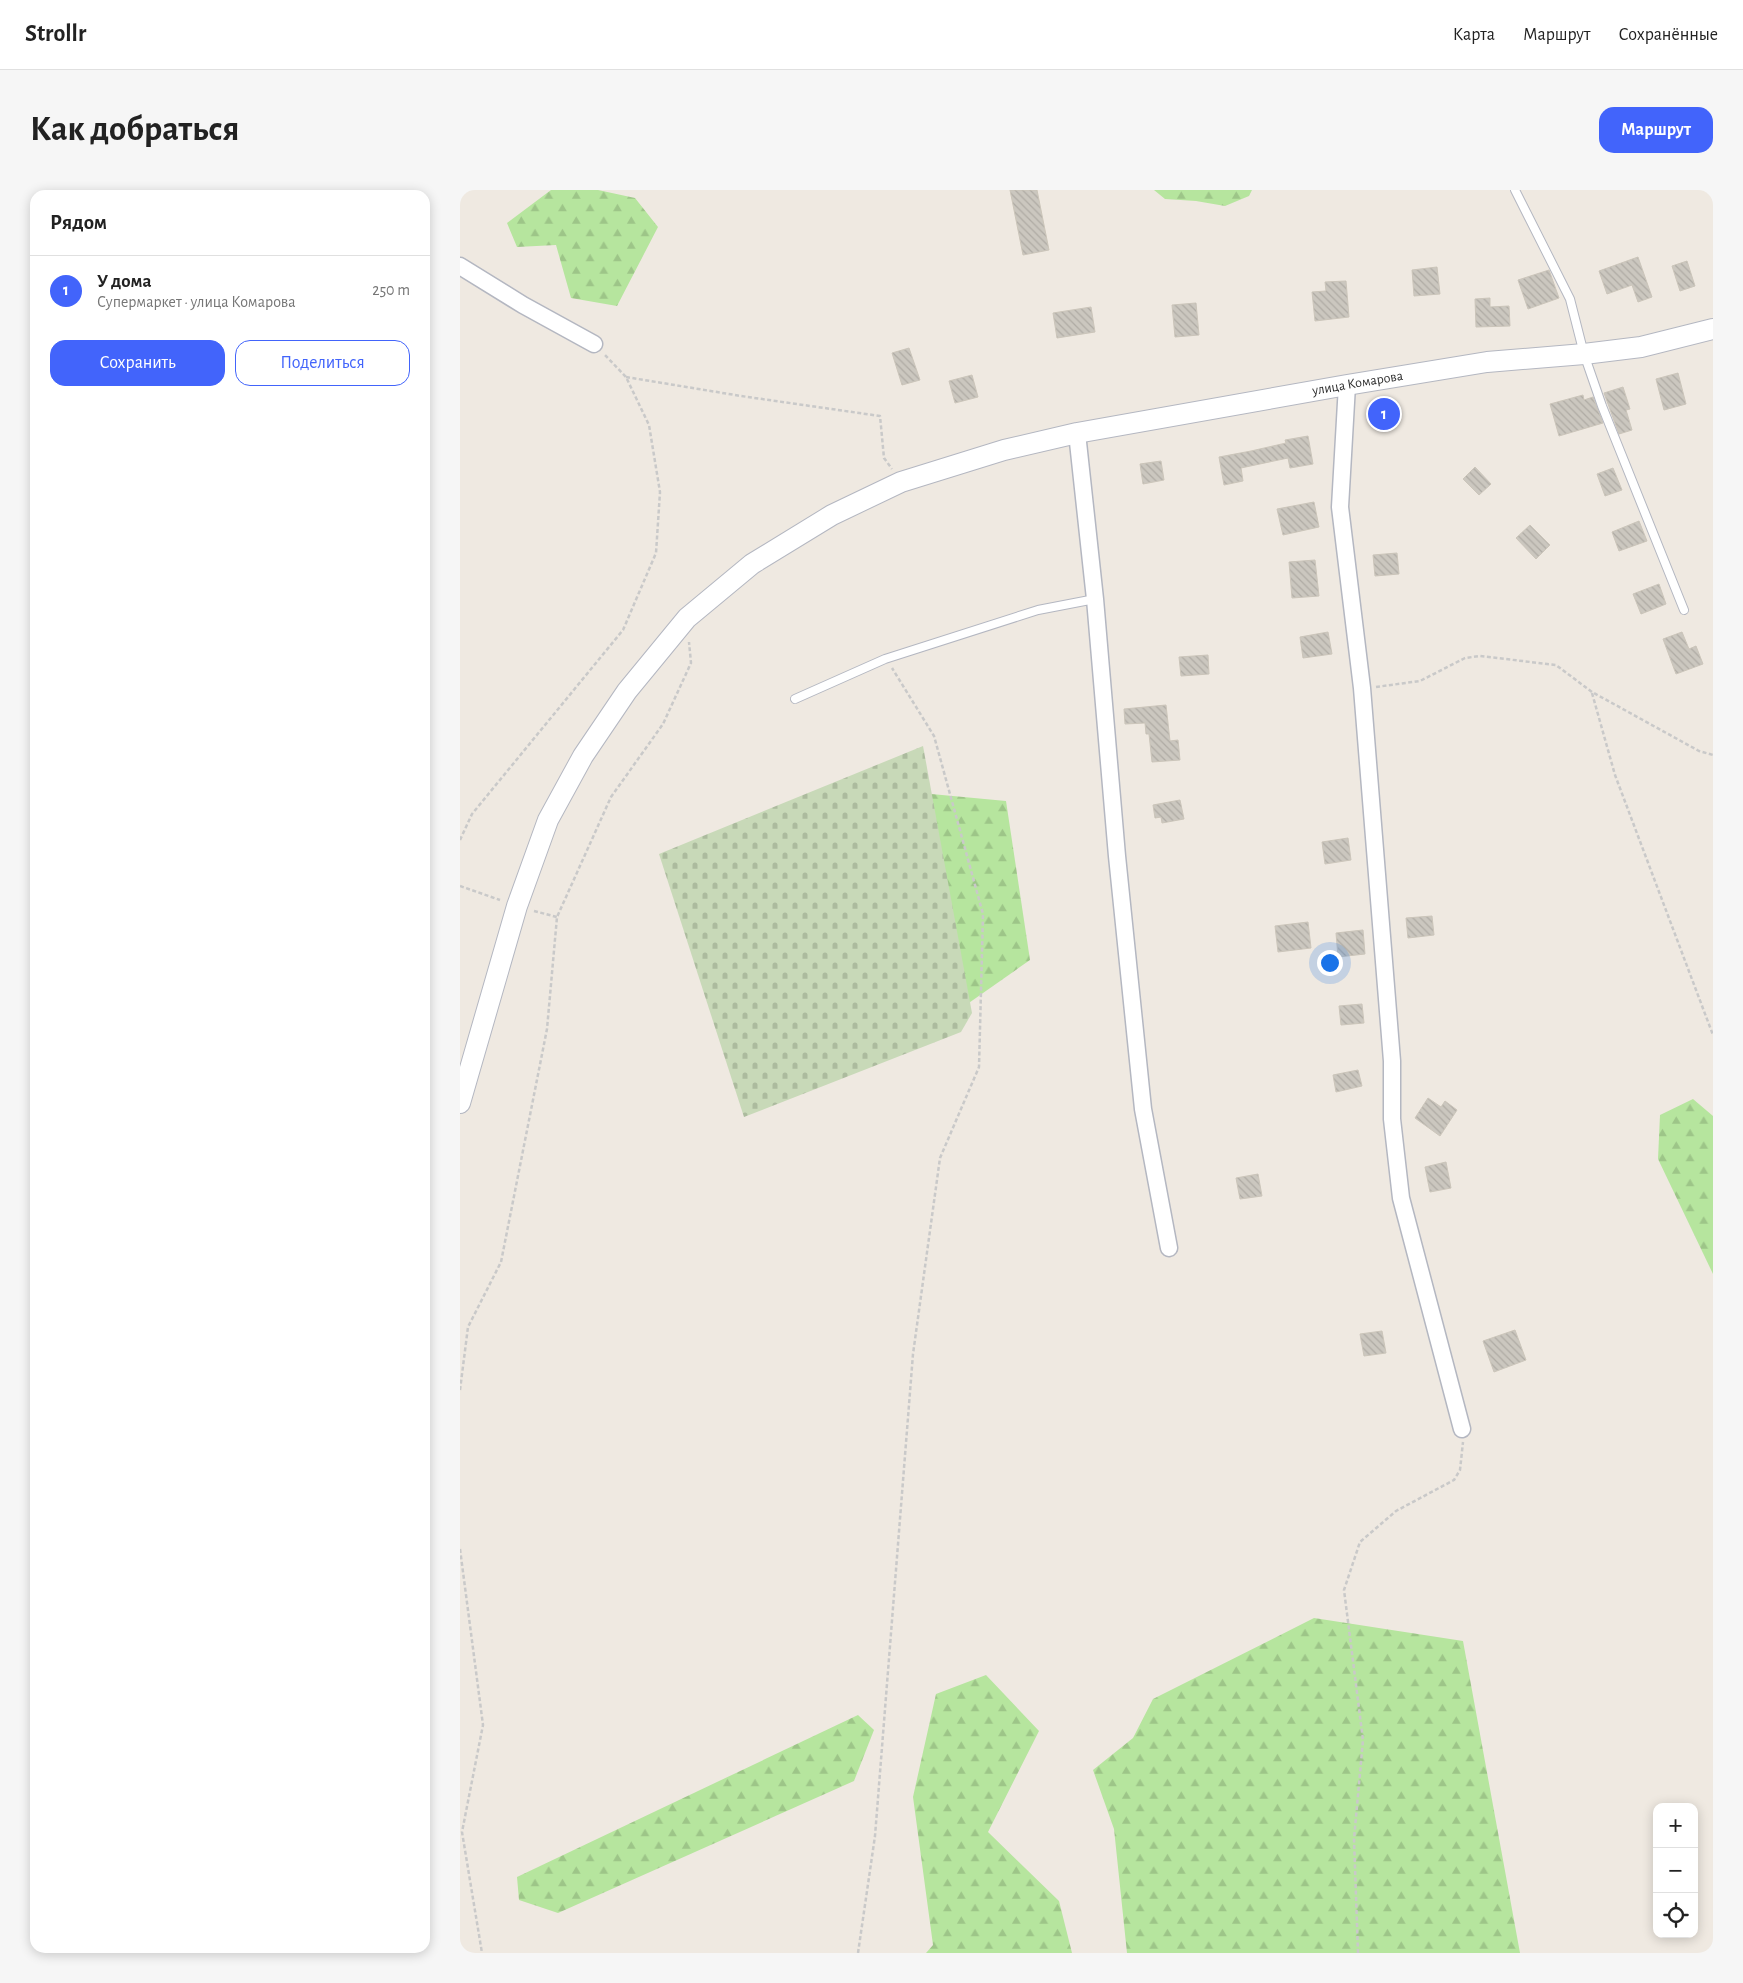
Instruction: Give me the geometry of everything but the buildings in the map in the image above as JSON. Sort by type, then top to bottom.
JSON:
[{"type":"street","points":[[460,266],[523,305],[594,344]]},
{"type":"street","name":"улица Комарова","points":[[460,1103],[517,906],[548,820],[583,756],[627,691],[687,618],[752,564],[832,515],[901,482],[1004,450],[1077,433],[1346,385],[1487,362],[1641,347],[1713,329]]},
{"type":"street","points":[[1346,385],[1340,507],[1362,688],[1392,1061],[1392,1119],[1401,1198],[1462,1429]]},
{"type":"street","points":[[1077,433],[1143,1109],[1168,1248]]},
{"type":"lane","points":[[1515,190],[1570,299],[1584,354],[1602,406],[1684,610]]},
{"type":"lane","points":[[795,699],[885,659],[1038,610],[1094,599]]},
{"type":"path","points":[[460,840],[472,814],[623,630],[656,553],[660,492],[650,426],[626,376],[594,344]]},
{"type":"path","points":[[626,376],[741,396],[880,416],[884,458],[901,482]]},
{"type":"path","points":[[460,1390],[468,1327],[501,1262],[547,1030],[557,917],[611,798],[664,724],[691,663],[687,618]]},
{"type":"path","points":[[1362,688],[1420,681],[1465,658],[1480,656],[1556,665],[1592,692],[1699,751],[1713,755]]},
{"type":"path","points":[[858,1953],[875,1836],[914,1354],[940,1158],[979,1066],[983,914],[934,736],[885,659]]},
{"type":"path","points":[[1592,692],[1615,775],[1713,1035]]},
{"type":"path","points":[[1358,1953],[1354,1839],[1364,1740],[1344,1590],[1360,1542],[1396,1511],[1454,1480],[1460,1470],[1463,1453],[1462,1429]]},
{"type":"path","points":[[460,1549],[483,1725],[462,1832],[482,1953]]},
{"type":"green space","points":[[551,190],[598,190],[635,198],[658,227],[617,306],[571,298],[556,245],[517,247],[507,223]]},
{"type":"green space","points":[[1154,190],[1252,190],[1249,196],[1225,206],[1196,201],[1165,199]]},
{"type":"green space","points":[[923,746],[972,1013],[961,1032],[744,1117],[659,854]]},
{"type":"green space","points":[[878,789],[1006,801],[1030,960],[936,1026]]},
{"type":"green space","points":[[1693,1099],[1713,1116],[1713,1274],[1658,1159],[1660,1115]]},
{"type":"green space","points":[[1314,1618],[1463,1641],[1520,1953],[1127,1953],[1114,1829],[1093,1770],[1133,1738],[1153,1699]]},
{"type":"green space","points":[[986,1675],[1039,1731],[988,1832],[1059,1901],[1072,1953],[926,1953],[933,1945],[913,1797],[936,1694]]},
{"type":"green space","points":[[858,1715],[874,1730],[854,1781],[558,1913],[519,1900],[517,1877]]},
{"type":"place","name":"У дома","points":[[1384,414]]}]
